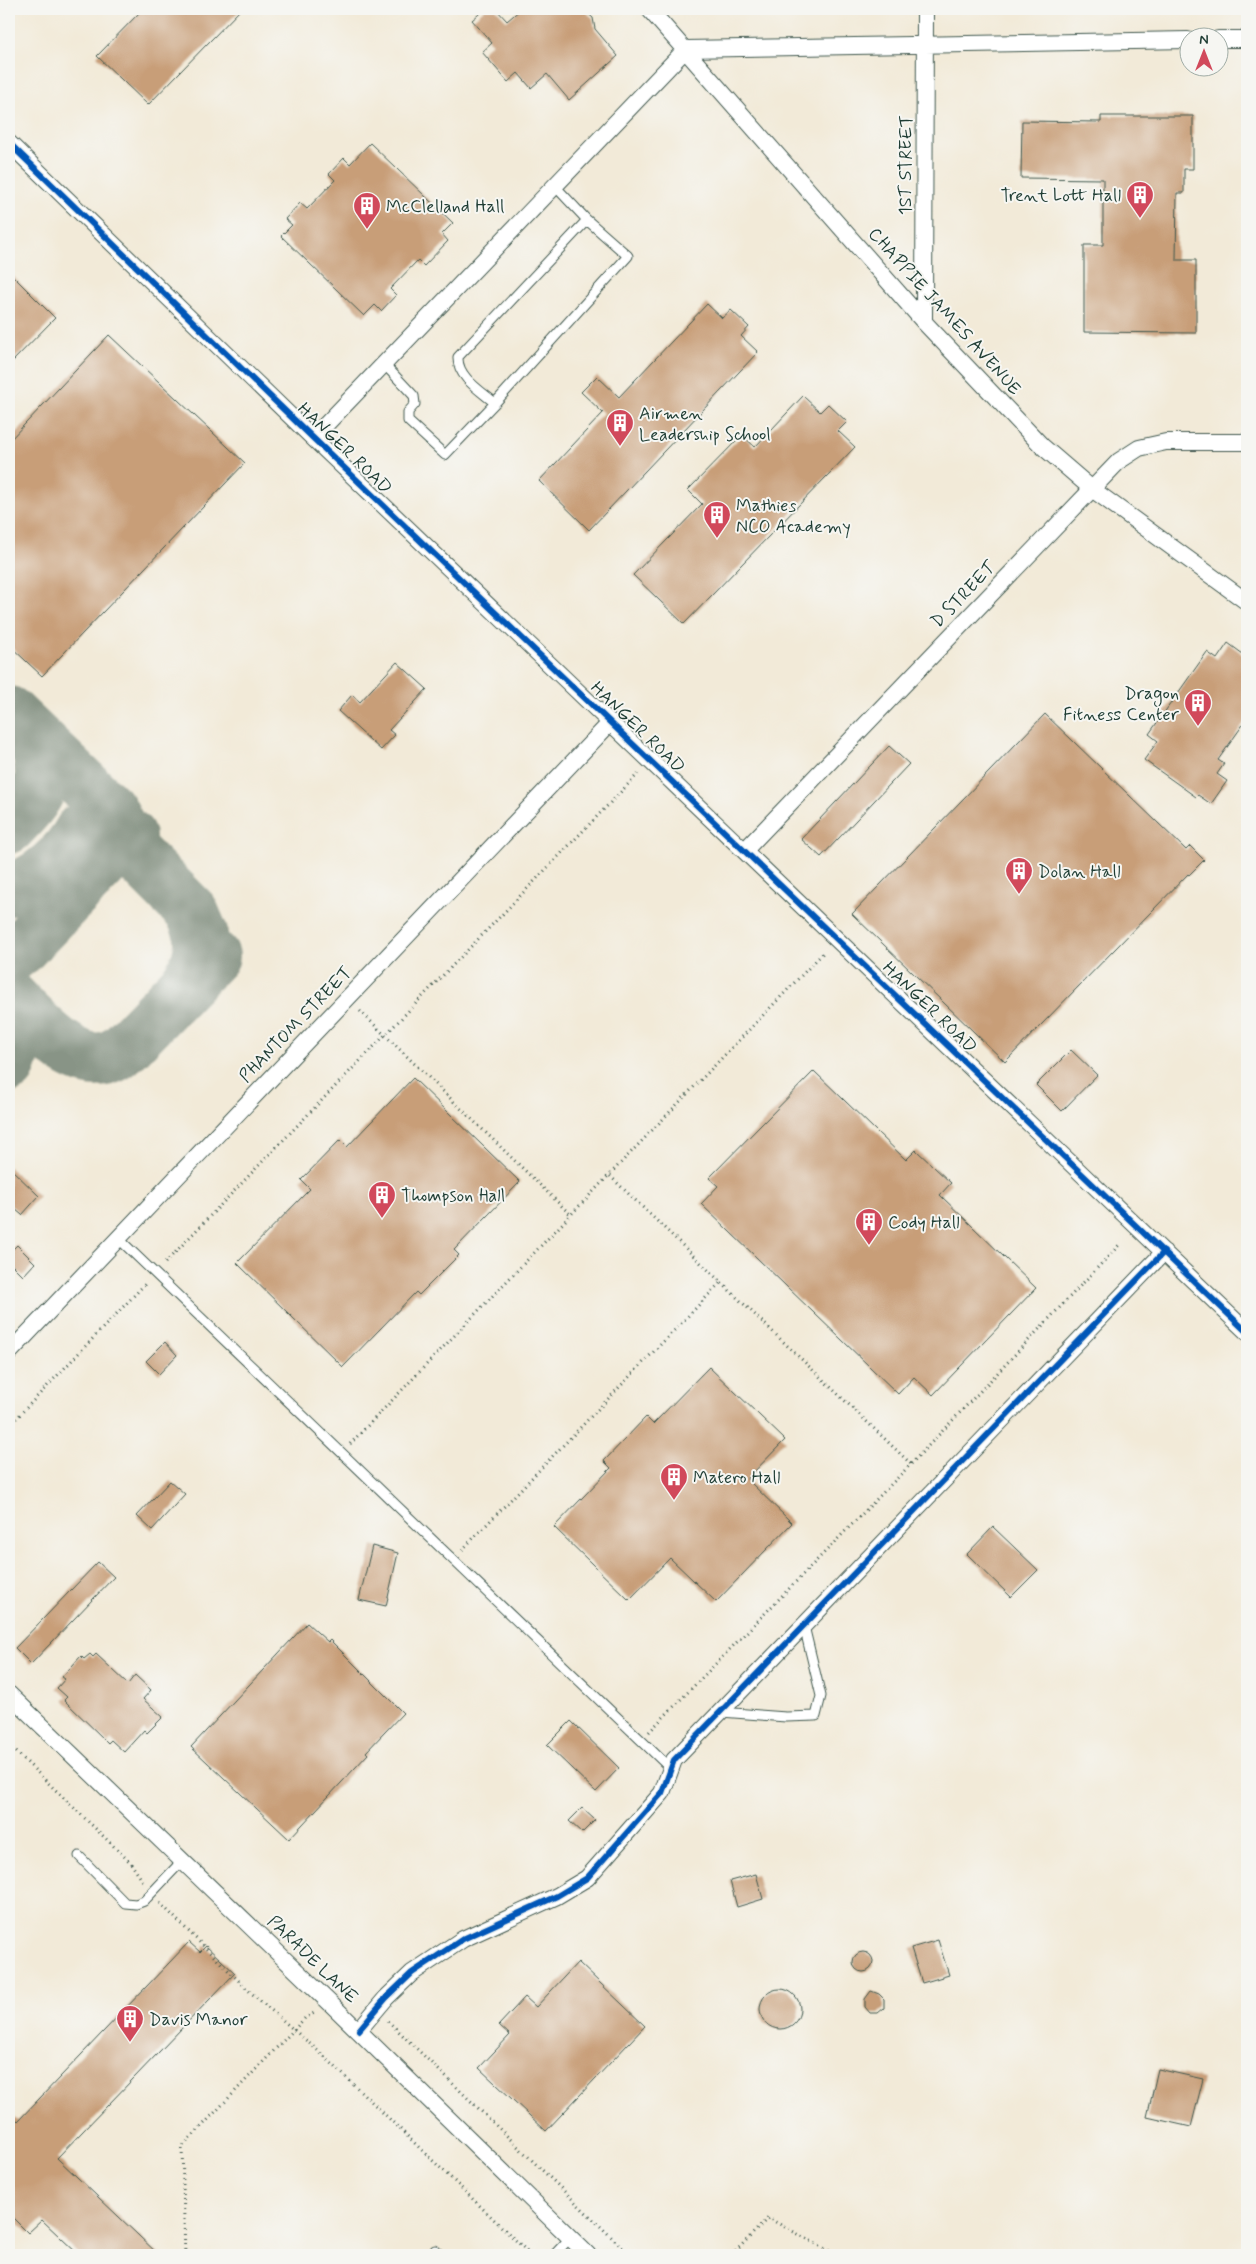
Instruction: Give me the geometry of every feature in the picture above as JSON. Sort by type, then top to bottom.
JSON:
[{"type":"street","name":"CHAPPIE JAMES AVENUE","points":[[649,9],[924,322],[1042,446],[1092,489],[1247,602]]},
{"type":"street","name":"1ST STREET","points":[[924,322],[925,9]]},
{"type":"street","points":[[1228,39],[1247,39]]},
{"type":"street","points":[[313,438],[686,49],[925,43],[1178,40]]},
{"type":"street","name":"HANGER ROAD","points":[[9,143],[313,438],[1247,1332]]},
{"type":"street","name":"D STREET","points":[[745,850],[1118,461],[1139,448],[1166,442],[1247,442]]},
{"type":"street","name":"PHANTOM STREET","points":[[9,1353],[611,722]]},
{"type":"street","points":[[359,2030],[412,1973],[463,1939],[557,1896],[587,1878],[662,1794],[674,1760],[1164,1252]]},
{"type":"street","name":"PARADE LANE","points":[[9,1694],[359,2030],[588,2255]]},
{"type":"lane","points":[[384,364],[414,396],[415,404],[408,412],[408,421],[444,455],[495,403],[628,256],[587,220],[554,185]]},
{"type":"lane","points":[[495,403],[461,373],[457,366],[458,357],[587,220]]},
{"type":"lane","points":[[118,1238],[671,1769]]},
{"type":"lane","points":[[721,1712],[786,1717],[816,1716],[821,1696],[804,1626]]},
{"type":"lane","points":[[79,1856],[125,1903],[136,1904],[144,1901],[182,1861]]},
{"type":"lane","points":[[554,2255],[570,2238]]},
{"type":"path","points":[[9,1426],[386,1036],[446,970],[651,761]]},
{"type":"path","points":[[342,1453],[572,1216],[837,938]]},
{"type":"path","points":[[346,999],[572,1216]]},
{"type":"path","points":[[610,1176],[722,1281],[911,1464]]},
{"type":"path","points":[[641,1740],[911,1464],[1121,1243]]},
{"type":"path","points":[[453,1559],[722,1281]]},
{"type":"path","points":[[9,1745],[130,1862],[151,1894],[248,1990],[294,2029],[531,2255]]},
{"type":"path","points":[[185,2255],[182,2147],[305,2018],[332,2005]]},
{"type":"path","points":[[376,2010],[630,2255]]},
{"type":"path","points":[[732,2255],[768,2218],[836,2255]]},
{"type":"building","points":[[143,9],[241,9],[148,105],[97,56]]},
{"type":"building","points":[[485,9],[496,9],[507,21],[521,9],[577,9],[585,11],[593,18],[595,29],[618,56],[569,100],[547,74],[531,88],[518,73],[508,82],[482,52],[492,43],[472,20]]},
{"type":"building","name":"Trent Lott Hall","points":[[1101,116],[1193,116],[1193,169],[1184,169],[1184,193],[1177,193],[1176,260],[1196,260],[1196,333],[1084,332],[1084,245],[1103,245],[1103,179],[1021,178],[1022,121],[1101,122]]},
{"type":"building","name":"McClelland Hall","points":[[370,143],[453,223],[442,234],[448,241],[424,266],[418,260],[390,289],[396,295],[381,311],[375,305],[364,316],[281,236],[292,225],[285,219],[300,203],[307,209],[335,180],[329,174],[344,158],[350,164]]},
{"type":"building","points":[[9,272],[55,318],[9,365]]},
{"type":"building","name":"Airmen Leadership School","points":[[707,304],[722,318],[731,310],[749,327],[741,336],[758,352],[589,530],[539,481],[603,413],[581,392],[597,376],[619,397]]},
{"type":"building","points":[[109,335],[245,463],[42,676],[9,645],[9,441]]},
{"type":"building","name":"Mathies NCO Academy","points":[[803,396],[820,412],[828,404],[847,422],[838,431],[855,447],[684,624],[633,575],[702,504],[688,490],[742,435],[755,447]]},
{"type":"building","name":"Dragon Fitness Center","points":[[1228,643],[1247,657],[1247,719],[1218,760],[1224,764],[1217,774],[1227,781],[1211,804],[1198,795],[1196,797],[1144,760],[1158,741],[1149,734],[1207,652],[1217,659]]},
{"type":"building","points":[[397,662],[427,689],[389,730],[395,735],[381,750],[338,711],[352,695],[360,702]]},
{"type":"building","name":"Dolan Hall","points":[[1045,714],[1186,850],[1190,846],[1204,860],[1188,874],[1005,1062],[852,914]]},
{"type":"building","points":[[889,746],[909,764],[821,857],[801,839]]},
{"type":"building","points":[[1071,1050],[1097,1075],[1062,1111],[1036,1085]]},
{"type":"building","name":"Cody Hall","points":[[814,1071],[906,1160],[916,1150],[951,1183],[940,1195],[1036,1288],[933,1395],[914,1377],[898,1394],[701,1204],[718,1186],[709,1178]]},
{"type":"building","name":"Thompson Hall","points":[[413,1078],[520,1182],[454,1250],[459,1255],[419,1295],[416,1292],[343,1367],[237,1263],[310,1189],[301,1180],[340,1140],[347,1147]]},
{"type":"building","points":[[9,1167],[39,1196],[22,1215],[9,1204]]},
{"type":"building","points":[[17,1245],[35,1263],[23,1276],[9,1262],[9,1253]]},
{"type":"building","points":[[165,1342],[177,1355],[159,1374],[146,1361]]},
{"type":"building","name":"Matero Hall","points":[[709,1367],[785,1440],[747,1479],[792,1523],[716,1602],[670,1558],[629,1600],[554,1527],[611,1468],[604,1461],[646,1417],[653,1424]]},
{"type":"building","points":[[170,1481],[185,1494],[152,1530],[137,1516]]},
{"type":"building","points":[[993,1527],[1038,1570],[1011,1597],[967,1554]]},
{"type":"building","points":[[372,1546],[398,1553],[386,1606],[359,1600]]},
{"type":"building","points":[[98,1562],[114,1577],[31,1664],[15,1648]]},
{"type":"building","points":[[307,1623],[328,1642],[330,1640],[403,1713],[366,1752],[368,1754],[289,1839],[191,1747]]},
{"type":"building","points":[[90,1654],[93,1657],[96,1654],[128,1684],[135,1675],[151,1690],[143,1699],[163,1717],[147,1733],[144,1730],[124,1752],[111,1740],[108,1743],[64,1700],[67,1697],[57,1688],[65,1679],[62,1677],[81,1656],[84,1659]]},
{"type":"building","points":[[571,1721],[619,1768],[596,1792],[547,1745]]},
{"type":"building","points":[[582,1808],[595,1820],[582,1833],[569,1821]]},
{"type":"building","points":[[756,1874],[763,1899],[737,1907],[730,1881]]},
{"type":"building","points":[[938,1940],[949,1975],[922,1983],[911,1948]]},
{"type":"building","name":"Davis Manor","points":[[189,1942],[200,1952],[206,1946],[235,1973],[57,2158],[159,2255],[79,2255],[42,2220],[28,2233],[9,2214],[9,2112],[18,2121]]},
{"type":"building","points":[[863,1952],[870,1955],[873,1962],[870,1969],[863,1972],[856,1969],[853,1962],[856,1955]]},
{"type":"building","points":[[578,1962],[645,2026],[546,2131],[479,2068],[510,2035],[499,2025],[525,1997],[536,2007]]},
{"type":"building","points":[[780,1989],[794,1995],[800,2009],[794,2023],[780,2029],[766,2023],[760,2009],[766,1995]]},
{"type":"building","points":[[871,1991],[879,1994],[884,1999],[884,2008],[878,2013],[870,2013],[865,2007],[865,1999]]},
{"type":"building","points":[[1158,2069],[1203,2079],[1191,2127],[1147,2117]]},
{"type":"taxiway","points":[[9,713],[111,811],[132,852],[192,912],[201,933],[201,947],[198,961],[188,982]]},
{"type":"taxiway","points":[[9,827],[29,806],[40,787],[42,777],[41,766],[34,737]]},
{"type":"taxiway","points":[[9,889],[31,881],[52,867],[69,849],[82,829]]},
{"type":"taxiway","points":[[9,958],[21,948],[129,836]]},
{"type":"taxiway","points":[[9,996],[56,1042],[71,1052],[86,1058],[100,1059],[115,1055],[127,1045],[213,956]]},
{"type":"taxiway","points":[[9,1000],[14,1016],[16,1033],[14,1050],[9,1066]]},
{"type":"cycle path","points":[[9,143],[313,438],[1247,1332]]},
{"type":"cycle path","points":[[359,2030],[386,1998],[412,1973],[463,1939],[557,1896],[587,1878],[662,1793],[674,1760],[1164,1252]]},
{"type":"place","name":"Trent Lott Hall","points":[[1140,219]]},
{"type":"place","name":"McClelland Hall","points":[[367,230]]},
{"type":"place","name":"Airmen Leadership School","points":[[620,447]]},
{"type":"place","name":"Mathies NCO Academy","points":[[717,539]]},
{"type":"place","name":"Dragon Fitness Center","points":[[1198,727]]},
{"type":"place","name":"Dolan Hall","points":[[1019,895]]},
{"type":"place","name":"Thompson Hall","points":[[382,1219]]},
{"type":"place","name":"Cody Hall","points":[[869,1246]]},
{"type":"place","name":"Matero Hall","points":[[674,1501]]},
{"type":"place","name":"Davis Manor","points":[[130,2043]]}]
